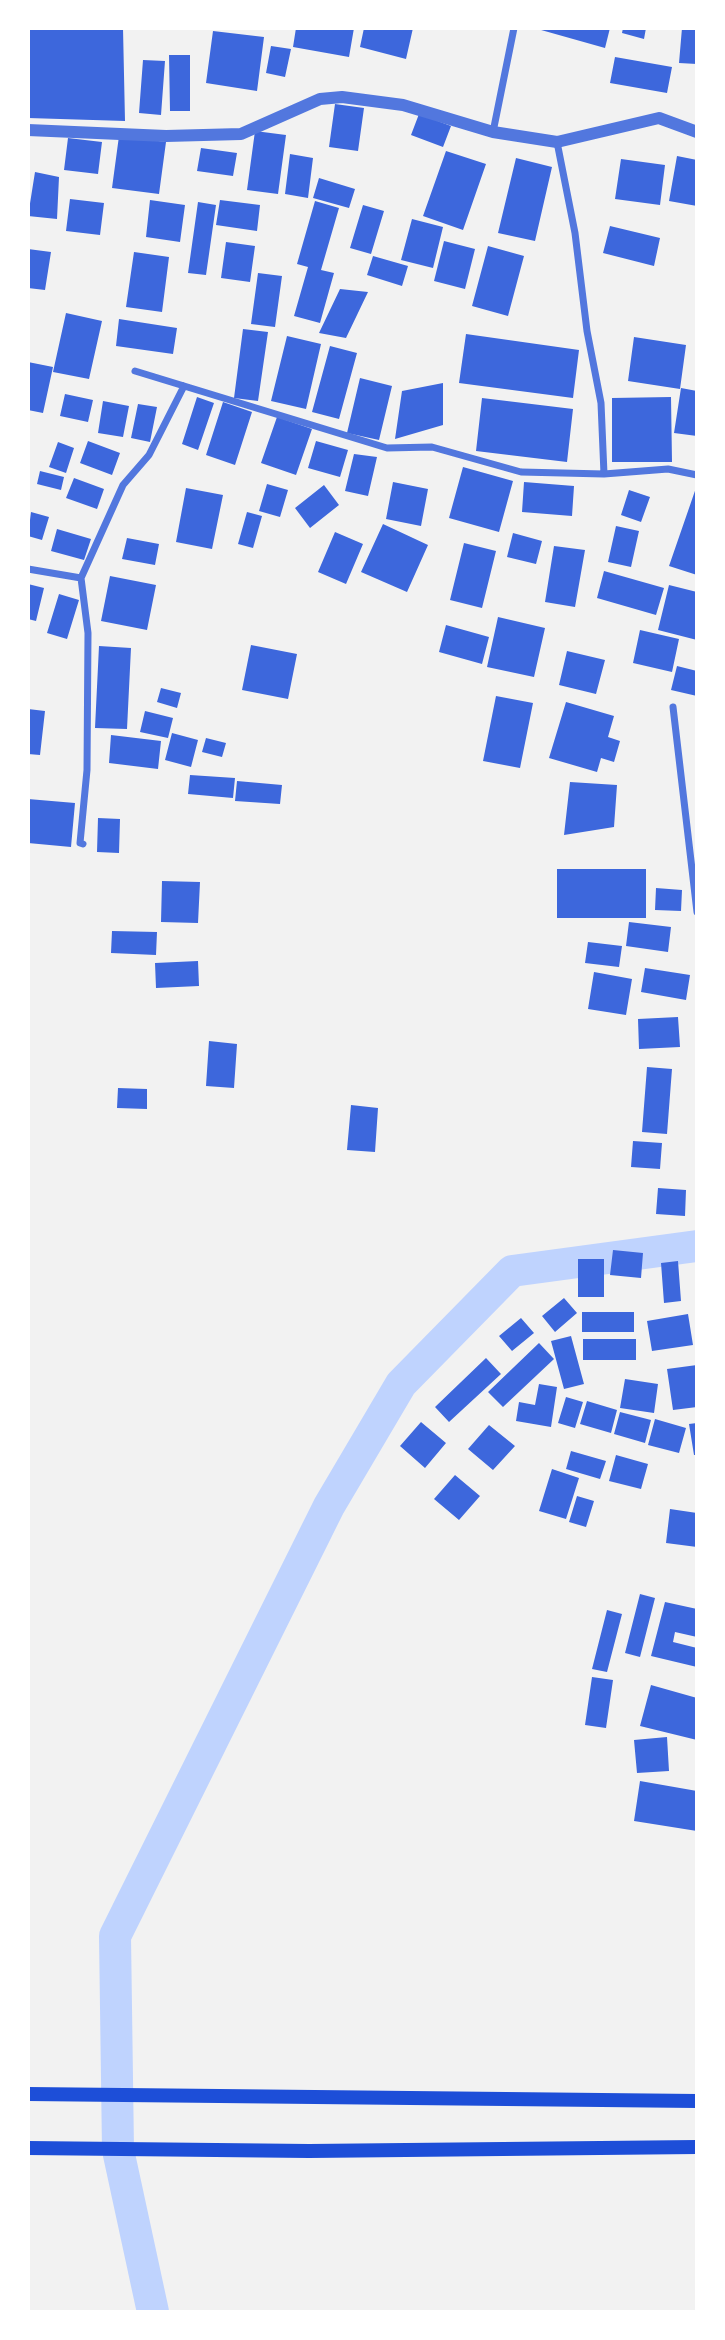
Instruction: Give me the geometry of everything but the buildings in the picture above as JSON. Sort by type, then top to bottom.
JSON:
[{"type":"main road","points":[[28,2094],[292,2099],[697,2101]]},
{"type":"main road","points":[[28,2148],[309,2151],[697,2147]]},
{"type":"street","points":[[493,132],[514,28]]},
{"type":"street","points":[[28,130],[166,136],[241,134],[320,99],[342,97],[403,106],[493,132],[557,142],[659,118],[697,132]]},
{"type":"street","points":[[557,142],[575,233],[587,331],[600,403],[604,474]]},
{"type":"street","points":[[135,371],[387,448],[432,447],[522,472],[604,474],[668,469],[697,475]]},
{"type":"street","points":[[83,844],[80,843],[88,770],[88,633],[80,578],[123,485],[149,455],[184,386]]},
{"type":"street","points":[[28,569],[80,578]]},
{"type":"street","points":[[673,707],[697,912]]},
{"type":"waterway","points":[[153,2312],[118,2150],[115,1936],[329,1506],[401,1384],[512,1271],[697,1246]]}]
